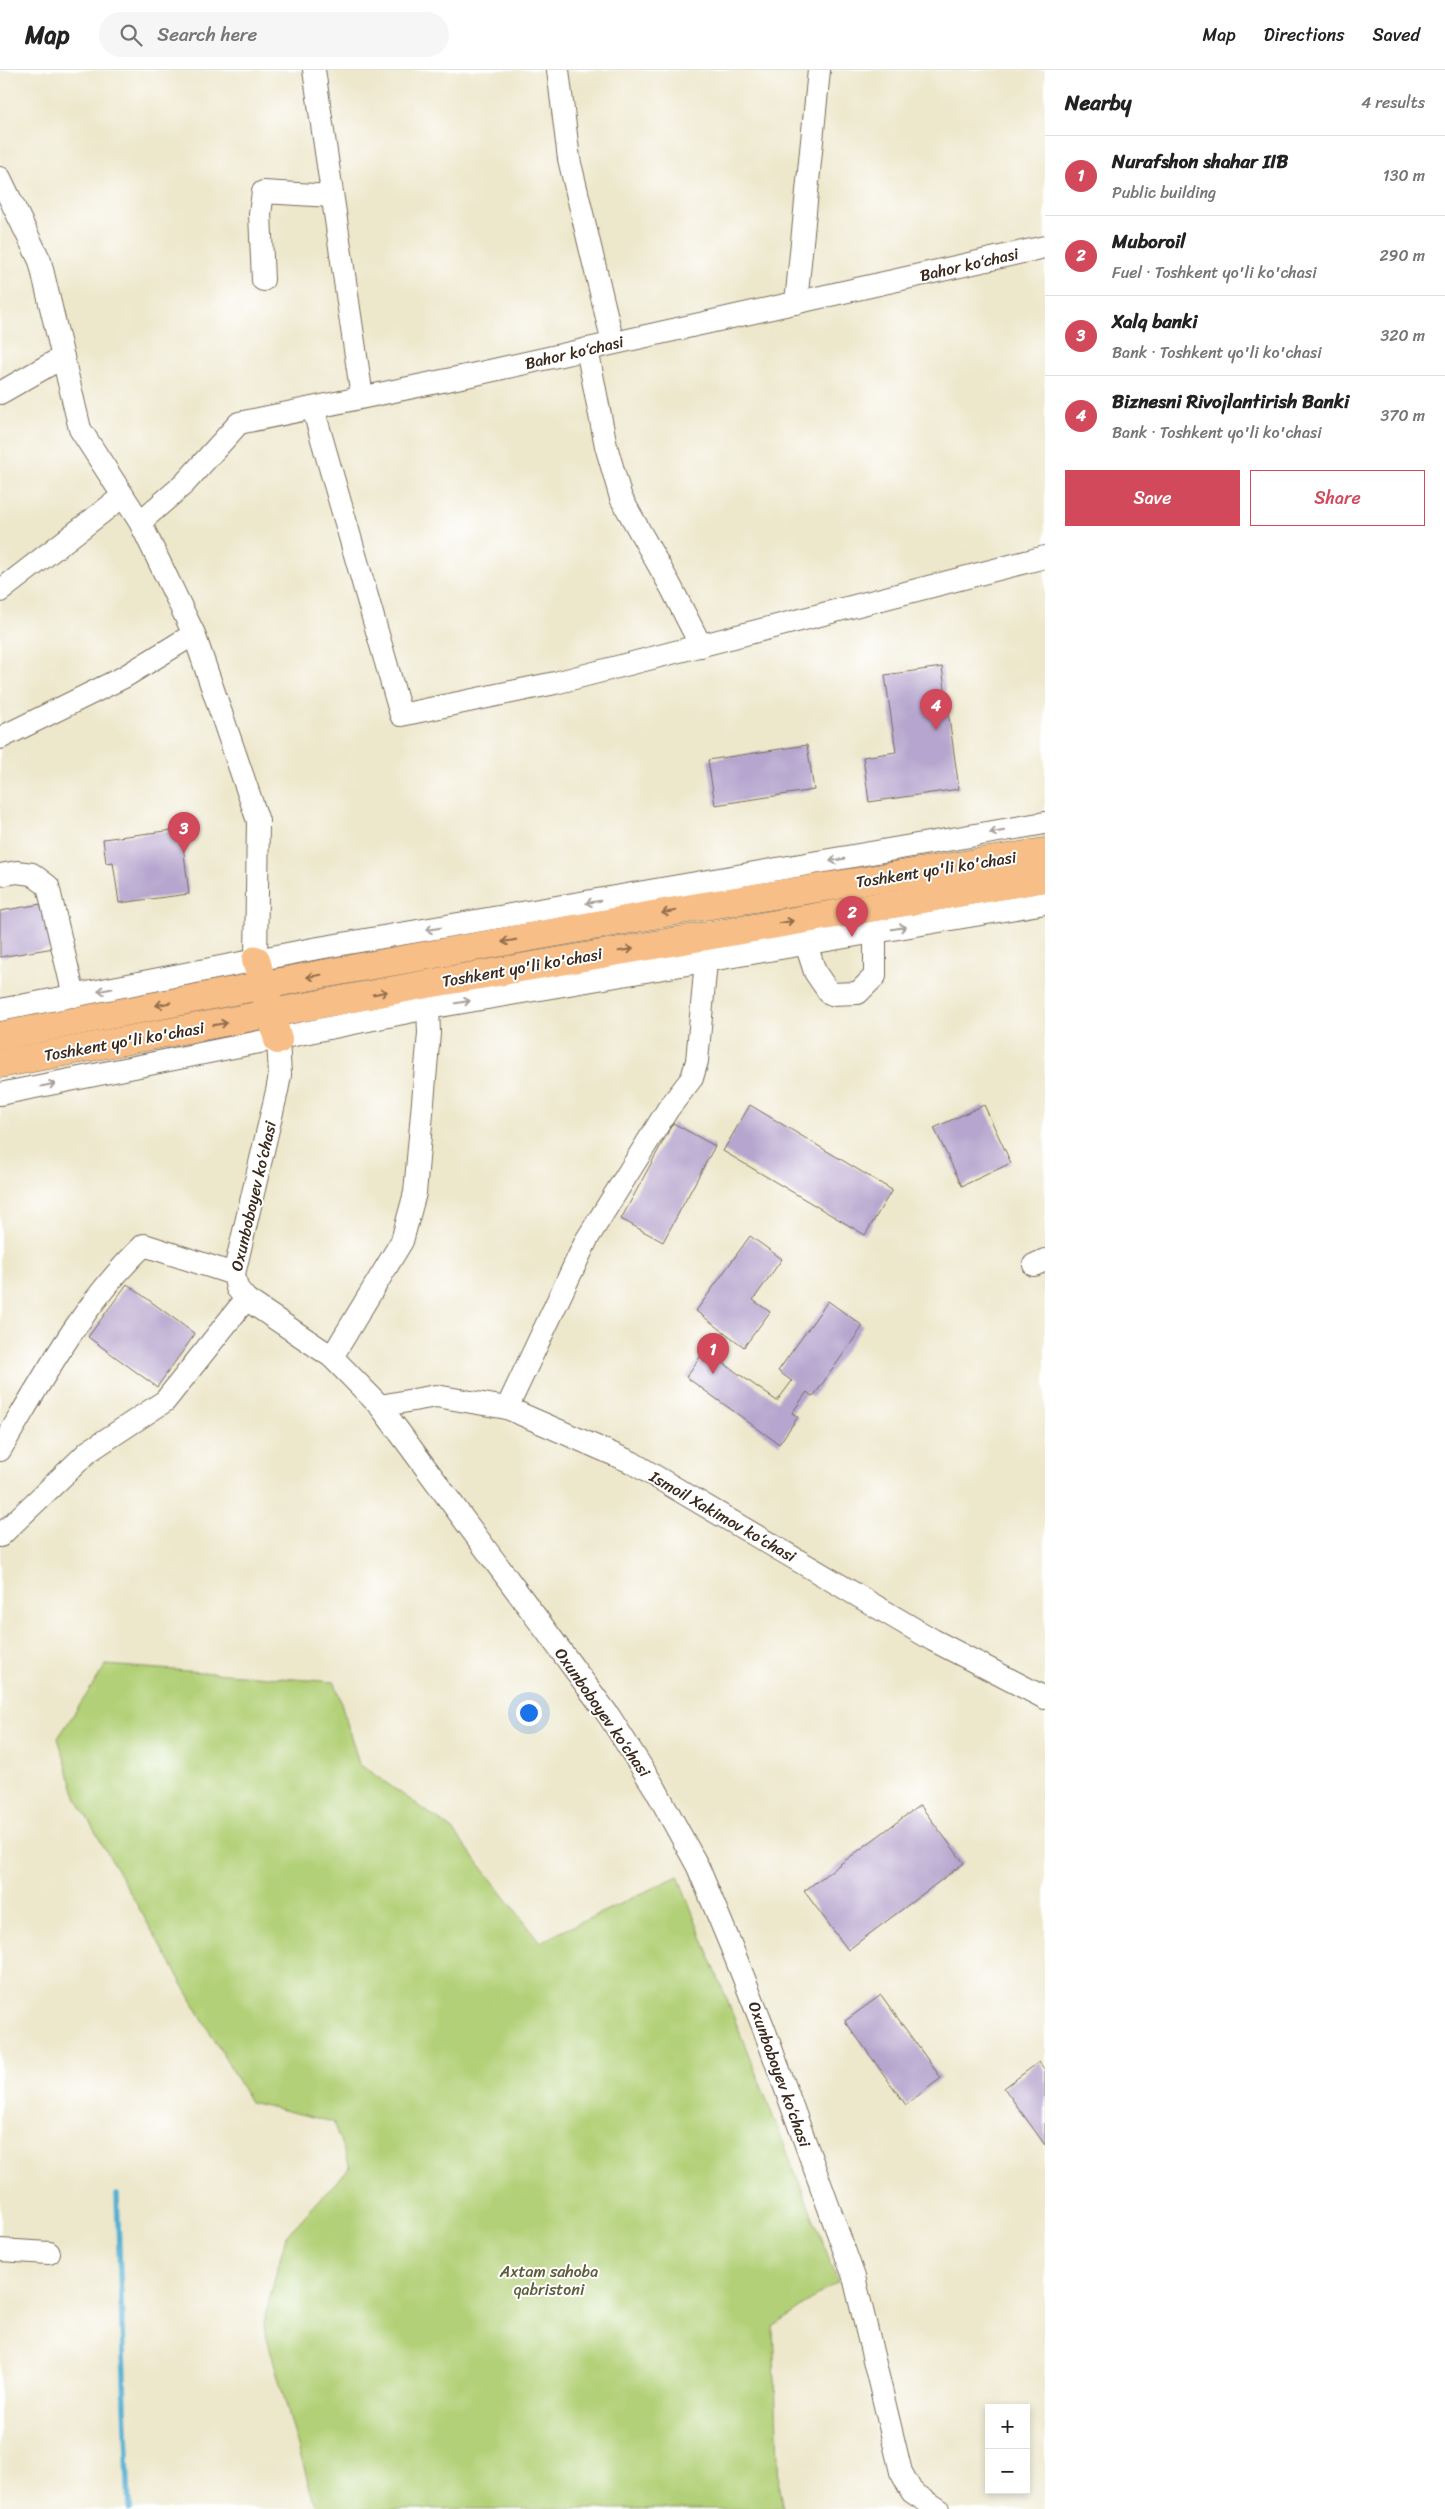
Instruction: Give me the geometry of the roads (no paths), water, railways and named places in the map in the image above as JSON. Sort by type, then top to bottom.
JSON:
[{"type":"main road","name":"Toshkent yo'li ko'chasi","points":[[0,1036],[259,973],[696,896],[1045,852]]},
{"type":"main road","name":"Toshkent yo'li ko'chasi","points":[[0,1064],[274,1027],[436,982],[1045,878]]},
{"type":"main road","name":"Oxunboboyev ko‘chasi","points":[[259,973],[274,1027]]},
{"type":"street","points":[[314,70],[362,398]]},
{"type":"street","points":[[558,70],[569,159],[613,344]]},
{"type":"street","points":[[796,302],[819,70]]},
{"type":"street","points":[[0,178],[40,261],[80,429],[140,522],[194,634],[258,820],[259,973],[74,996],[0,1010]]},
{"type":"street","points":[[264,280],[260,214],[263,192],[332,196]]},
{"type":"street","name":"Bahor ko‘chasi","points":[[140,522],[184,484],[239,423],[613,344],[1045,247]]},
{"type":"street","points":[[587,349],[606,446],[621,498],[671,586],[701,646]]},
{"type":"street","points":[[0,393],[63,357]]},
{"type":"street","points":[[313,408],[401,715],[555,683],[1045,557]]},
{"type":"street","points":[[0,591],[123,496]]},
{"type":"street","points":[[0,738],[124,677],[194,634]]},
{"type":"street","points":[[696,896],[1045,823]]},
{"type":"street","points":[[0,875],[17,872],[32,874],[48,886],[74,996]]},
{"type":"street","points":[[0,1094],[274,1027],[428,1008],[1045,903]]},
{"type":"street","points":[[806,944],[815,972],[830,994],[858,993],[875,976],[875,932]]},
{"type":"street","points":[[507,1408],[587,1239],[668,1109],[692,1078],[697,1061],[706,961]]},
{"type":"street","points":[[332,1357],[402,1241],[415,1193],[429,1033],[428,1008]]},
{"type":"street","name":"Oxunboboyev ko‘chasi","points":[[274,1027],[280,1075],[234,1274],[237,1288],[246,1298],[332,1357],[380,1406],[609,1716],[656,1790],[698,1867],[764,2029],[854,2277],[901,2472],[912,2492],[938,2509]]},
{"type":"street","points":[[0,1450],[72,1330],[122,1266],[144,1245],[234,1274]]},
{"type":"street","points":[[0,1536],[89,1451],[165,1401],[246,1298]]},
{"type":"street","name":"Ismoil Xakimov ko‘chasi","points":[[380,1406],[436,1396],[507,1408],[631,1462],[934,1640],[1045,1698]]},
{"type":"street","points":[[0,2250],[48,2253]]},
{"type":"waterway","points":[[117,2195],[129,2509]]},
{"type":"place","name":"Biznesni Rivojlantirish Banki","points":[[936,730]]},
{"type":"place","name":"Xalq banki","points":[[184,853]]},
{"type":"place","name":"Muboroil","points":[[852,937]]},
{"type":"place","name":"Nurafshon shahar IIB","points":[[713,1374]]},
{"type":"park label","name":"Axtam sahoba qabristoni","points":[[549,2280]]}]
